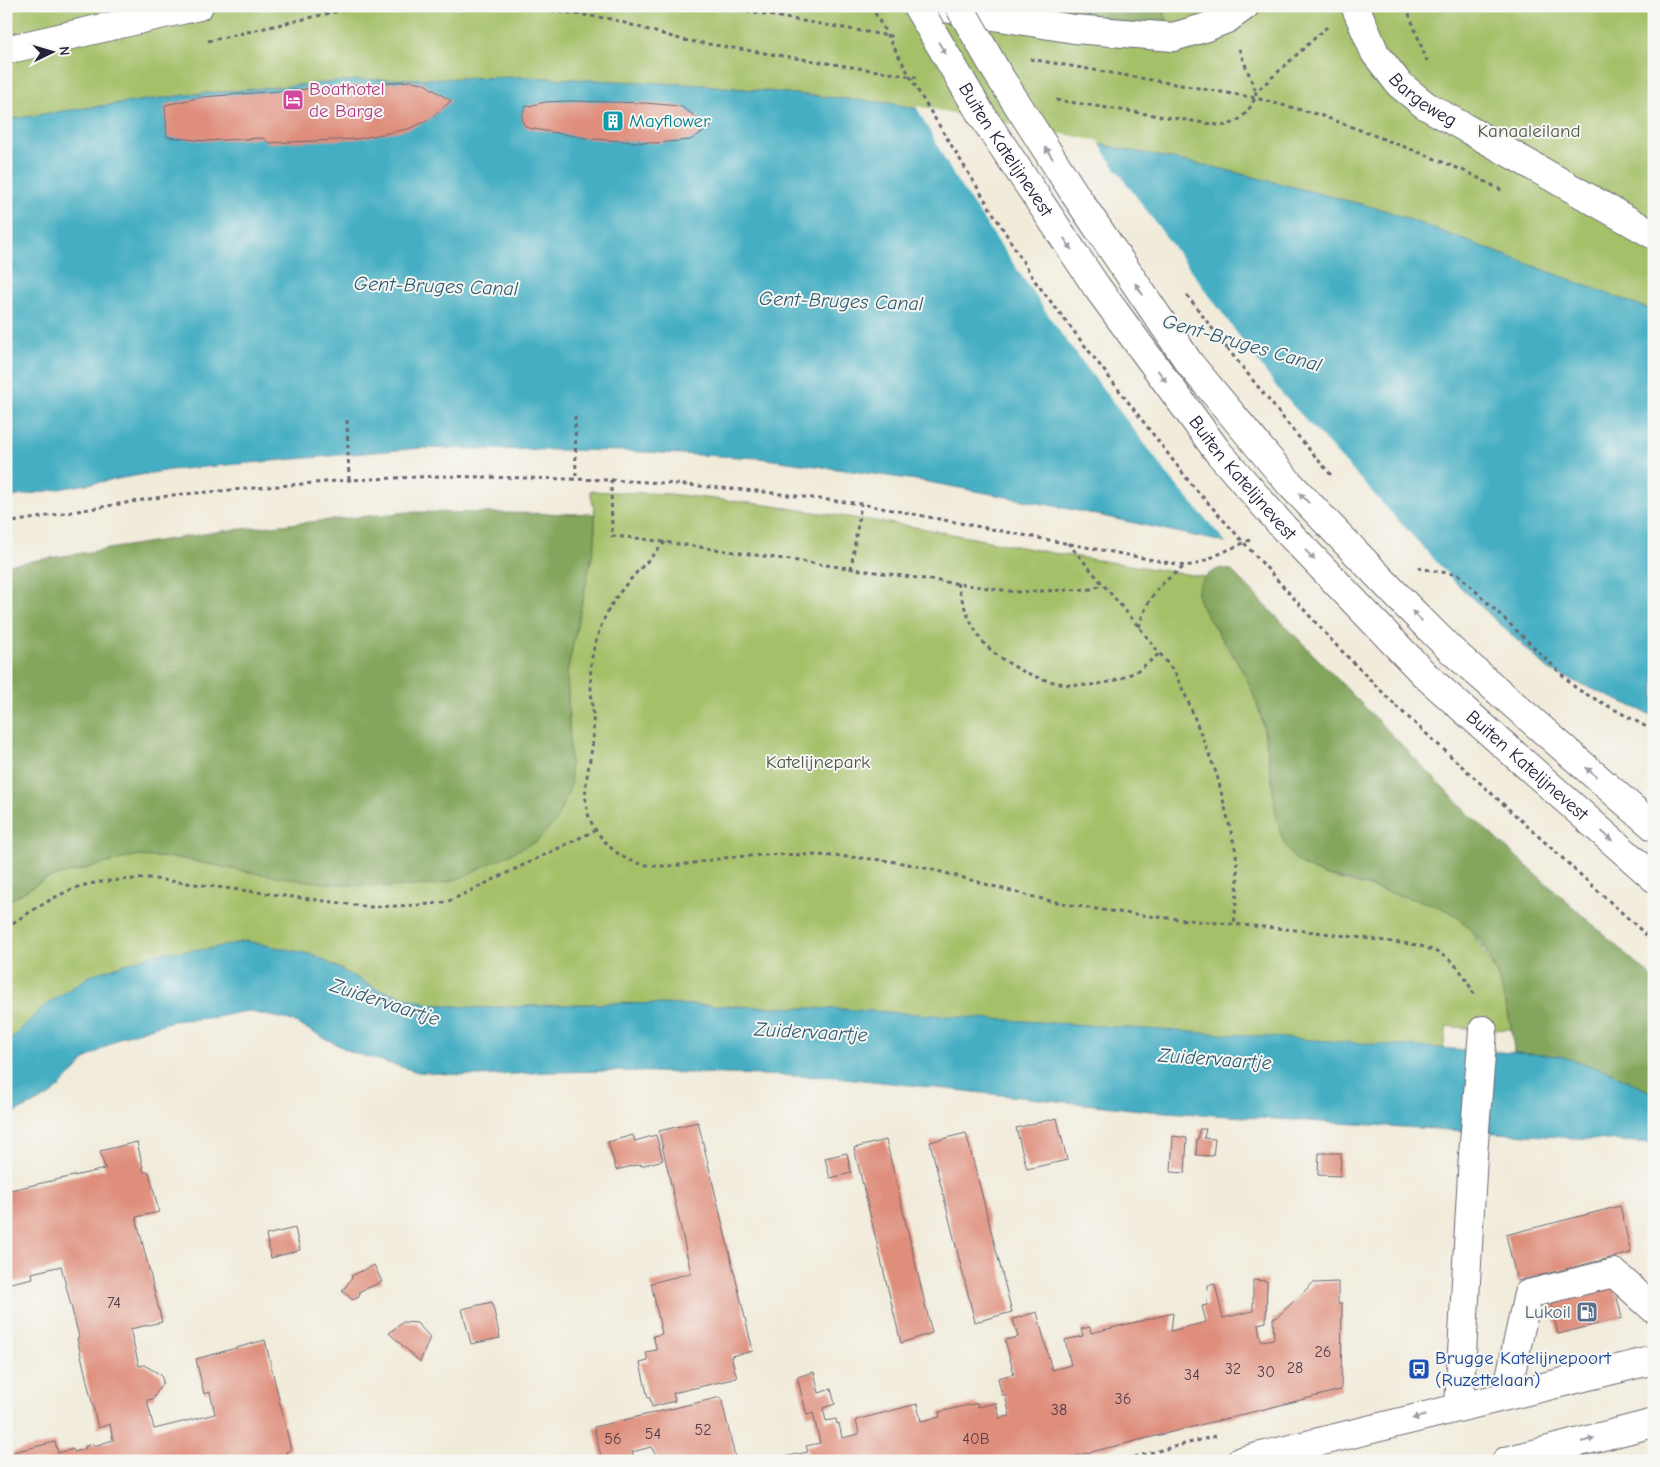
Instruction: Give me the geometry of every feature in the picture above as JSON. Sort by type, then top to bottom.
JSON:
[{"type":"main road","points":[[6,50],[200,6]]},
{"type":"main road","name":"Buiten Katelijnevest","points":[[917,6],[981,114],[1096,286],[1218,452],[1284,528],[1426,676],[1654,878]]},
{"type":"main road","points":[[932,6],[1074,29],[1173,37],[1204,28],[1236,13]]},
{"type":"main road","name":"Buiten Katelijnevest","points":[[959,6],[998,74],[1076,196],[1190,364],[1289,483],[1451,650],[1654,827]]},
{"type":"main road","name":"Bargeweg","points":[[1355,6],[1375,53],[1399,84],[1424,105],[1654,235]]},
{"type":"main road","points":[[1459,1407],[1473,1155],[1483,1030]]},
{"type":"main road","points":[[1506,1396],[1528,1294],[1614,1273],[1654,1309]]},
{"type":"main road","points":[[1241,1461],[1654,1360]]},
{"type":"main road","points":[[1506,1461],[1654,1422]]},
{"type":"path","points":[[520,6],[611,19],[683,40],[926,79]]},
{"type":"path","points":[[715,6],[898,38]]},
{"type":"path","points":[[1406,6],[1428,64]]},
{"type":"path","points":[[1052,99],[1218,125],[1230,124],[1240,119],[1256,98],[1236,13]]},
{"type":"path","points":[[1256,92],[1328,26]]},
{"type":"path","points":[[1022,58],[1256,98],[1320,115],[1469,173],[1513,196]]},
{"type":"path","points":[[1182,289],[1292,429],[1334,478]]},
{"type":"path","points":[[575,416],[576,479]]},
{"type":"path","points":[[347,420],[349,480]]},
{"type":"path","points":[[6,523],[173,495],[349,480],[440,476],[576,479],[715,486],[861,504],[1185,566],[1197,564],[1210,558]]},
{"type":"path","points":[[610,480],[612,536],[1016,592],[1092,589],[1102,584]]},
{"type":"path","points":[[851,568],[861,504]]},
{"type":"path","points":[[665,542],[628,581],[615,598],[604,618],[596,639],[591,663],[593,737],[586,789],[587,810],[596,830],[622,856],[642,865],[657,866],[762,855],[793,854],[855,857],[924,867],[1066,904],[1136,914],[1418,945],[1438,952],[1455,964],[1476,998],[1482,1016],[1483,1030]]},
{"type":"path","points":[[1068,543],[1139,627],[1175,673],[1182,687],[1217,774],[1236,852],[1238,880],[1234,925]]},
{"type":"path","points":[[1414,564],[1421,571]]},
{"type":"path","points":[[1139,627],[1143,612],[1151,598],[1165,580],[1185,566]]},
{"type":"path","points":[[957,584],[972,625],[984,643],[1000,658],[1034,677],[1072,686],[1094,685],[1137,671],[1159,654]]},
{"type":"path","points":[[1577,689],[1654,731]]},
{"type":"path","points":[[1396,706],[1654,942]]},
{"type":"path","points":[[6,927],[47,902],[79,887],[113,881],[148,878],[371,907],[447,902],[596,830]]},
{"type":"green space","name":"Kanaaleiland","points":[[6,6],[1654,6],[1654,311],[1384,210],[1214,167],[888,103],[703,85],[526,77],[358,80],[185,95],[6,120]]},
{"type":"green space","points":[[1019,6],[1162,6],[1173,37]]},
{"type":"green space","name":"Katelijnepark","points":[[590,491],[669,494],[760,504],[915,527],[1053,553],[1205,577],[1197,595],[1204,611],[1246,676],[1257,701],[1282,837],[1323,875],[1436,905],[1454,914],[1469,927],[1498,976],[1512,1029],[1483,1030],[1447,1026],[1443,1050],[840,1009],[618,1003],[479,1008],[430,1004],[377,989],[314,955],[246,941],[208,949],[6,1041],[6,903],[45,879],[134,856],[178,858],[248,872],[570,740],[567,673],[595,542],[595,514]]},
{"type":"green space","points":[[408,512],[595,514],[595,542],[567,672],[571,785],[556,821],[537,841],[458,879],[435,885],[389,887],[321,883],[248,872],[178,858],[134,856],[45,879],[6,903],[6,565],[222,531]]},
{"type":"green space","points":[[1221,568],[1231,570],[1474,819],[1654,979],[1654,1094],[1610,1072],[1560,1056],[1514,1053],[1509,1016],[1498,978],[1490,959],[1469,927],[1455,915],[1442,908],[1360,883],[1316,872],[1295,859],[1290,853],[1278,824],[1266,739],[1256,701],[1237,661],[1199,600],[1198,589],[1202,581],[1209,574]]},
{"type":"water","name":"Gent-Bruges Canal","points":[[526,77],[703,85],[888,103],[1214,167],[1384,210],[1654,311],[1654,716],[1549,670],[1455,582],[1269,552],[1065,508],[923,481],[759,458],[623,451],[421,448],[170,470],[6,498],[6,120],[185,95],[358,80]]},
{"type":"water","name":"Zuidervaartje","points":[[246,941],[314,955],[377,989],[430,1004],[479,1008],[618,1003],[840,1009],[1560,1056],[1610,1072],[1654,1094],[1654,1143],[1150,1111],[835,1077],[618,1071],[479,1076],[418,1072],[351,1052],[290,1020],[246,1011],[217,1017],[172,1021],[121,1037],[86,1059],[53,1094],[6,1117],[6,1041],[12,1038],[43,1007],[91,975],[159,953],[208,949]]},
{"type":"pier","points":[[916,106],[1098,141],[1113,165],[1281,393],[1475,604],[1454,584],[1268,555],[1230,547],[1172,480],[1062,335],[955,178]]},
{"type":"building","points":[[411,81],[423,83],[451,101],[427,121],[408,129],[357,139],[269,143],[263,138],[205,141],[167,137],[165,105],[202,97]]},
{"type":"building","name":"Mayflower","points":[[570,101],[680,106],[711,127],[690,140],[655,143],[592,139],[528,128],[523,124],[522,115],[525,107],[545,102]]},
{"type":"building","points":[[1057,1118],[1067,1160],[1027,1169],[1016,1128]]},
{"type":"building","points":[[698,1122],[753,1351],[731,1356],[737,1378],[673,1393],[675,1401],[652,1407],[640,1363],[648,1361],[646,1352],[657,1350],[653,1336],[662,1334],[651,1283],[691,1273],[659,1131]]},
{"type":"building","points":[[1199,1129],[1206,1129],[1204,1138],[1215,1139],[1213,1156],[1196,1155]]},
{"type":"building","points":[[966,1133],[1012,1312],[975,1322],[930,1142]]},
{"type":"building","points":[[633,1135],[635,1141],[656,1135],[663,1160],[616,1170],[608,1142]]},
{"type":"building","points":[[1173,1136],[1187,1138],[1185,1173],[1171,1172]]},
{"type":"building","points":[[886,1140],[932,1333],[901,1343],[854,1148]]},
{"type":"building","points":[[137,1142],[144,1172],[149,1172],[159,1212],[136,1217],[162,1322],[130,1329],[139,1366],[144,1365],[161,1375],[163,1382],[153,1399],[147,1400],[154,1429],[215,1414],[210,1392],[204,1394],[196,1359],[265,1340],[291,1450],[286,1452],[288,1461],[15,1461],[13,1452],[55,1442],[58,1453],[73,1449],[74,1452],[86,1448],[85,1446],[93,1444],[94,1446],[113,1440],[110,1424],[98,1428],[77,1338],[79,1337],[61,1266],[32,1273],[33,1278],[6,1284],[6,1191],[105,1169],[100,1151]]},
{"type":"building","points":[[847,1153],[851,1173],[830,1178],[825,1158]]},
{"type":"building","points":[[1319,1153],[1341,1153],[1340,1176],[1318,1175]]},
{"type":"building","points":[[1620,1206],[1631,1253],[1517,1281],[1506,1235]]},
{"type":"building","points":[[295,1228],[300,1250],[271,1258],[266,1235]]},
{"type":"building","points":[[374,1265],[382,1282],[360,1291],[359,1297],[353,1300],[342,1291],[352,1278],[351,1276]]},
{"type":"building","points":[[1612,1278],[1622,1318],[1558,1334],[1548,1294]]},
{"type":"building","points":[[1253,1280],[1267,1281],[1266,1322],[1258,1324],[1261,1341],[1274,1339],[1273,1318],[1276,1318],[1313,1283],[1338,1282],[1338,1303],[1342,1303],[1341,1390],[1055,1461],[784,1461],[783,1457],[808,1452],[806,1446],[820,1443],[813,1413],[807,1415],[797,1377],[814,1372],[819,1393],[831,1389],[835,1404],[823,1408],[826,1421],[836,1419],[837,1424],[839,1423],[842,1438],[859,1434],[856,1420],[917,1404],[921,1421],[940,1417],[939,1412],[977,1403],[978,1407],[996,1403],[1000,1418],[1010,1416],[1005,1395],[1002,1395],[998,1378],[1014,1374],[1005,1340],[1018,1337],[1013,1319],[1037,1312],[1052,1370],[1071,1365],[1065,1340],[1083,1336],[1081,1329],[1090,1327],[1091,1333],[1173,1313],[1171,1331],[1206,1322],[1202,1306],[1207,1305],[1208,1285],[1215,1284],[1223,1318],[1253,1311]]},
{"type":"building","points":[[492,1302],[500,1338],[471,1344],[462,1309]]},
{"type":"building","points":[[403,1322],[417,1323],[430,1337],[420,1362],[389,1333]]},
{"type":"building","points":[[721,1397],[736,1461],[659,1461],[651,1447],[632,1452],[635,1461],[602,1461],[594,1427]]},
{"type":"place","name":"Boathotel de Barge","points":[[293,100]]},
{"type":"place","name":"Mayflower","points":[[613,121]]},
{"type":"place","name":"Lukoil","points":[[1587,1312]]},
{"type":"place","name":"Brugge Katelijnepoort (Ruzettelaan)","points":[[1419,1369]]}]
